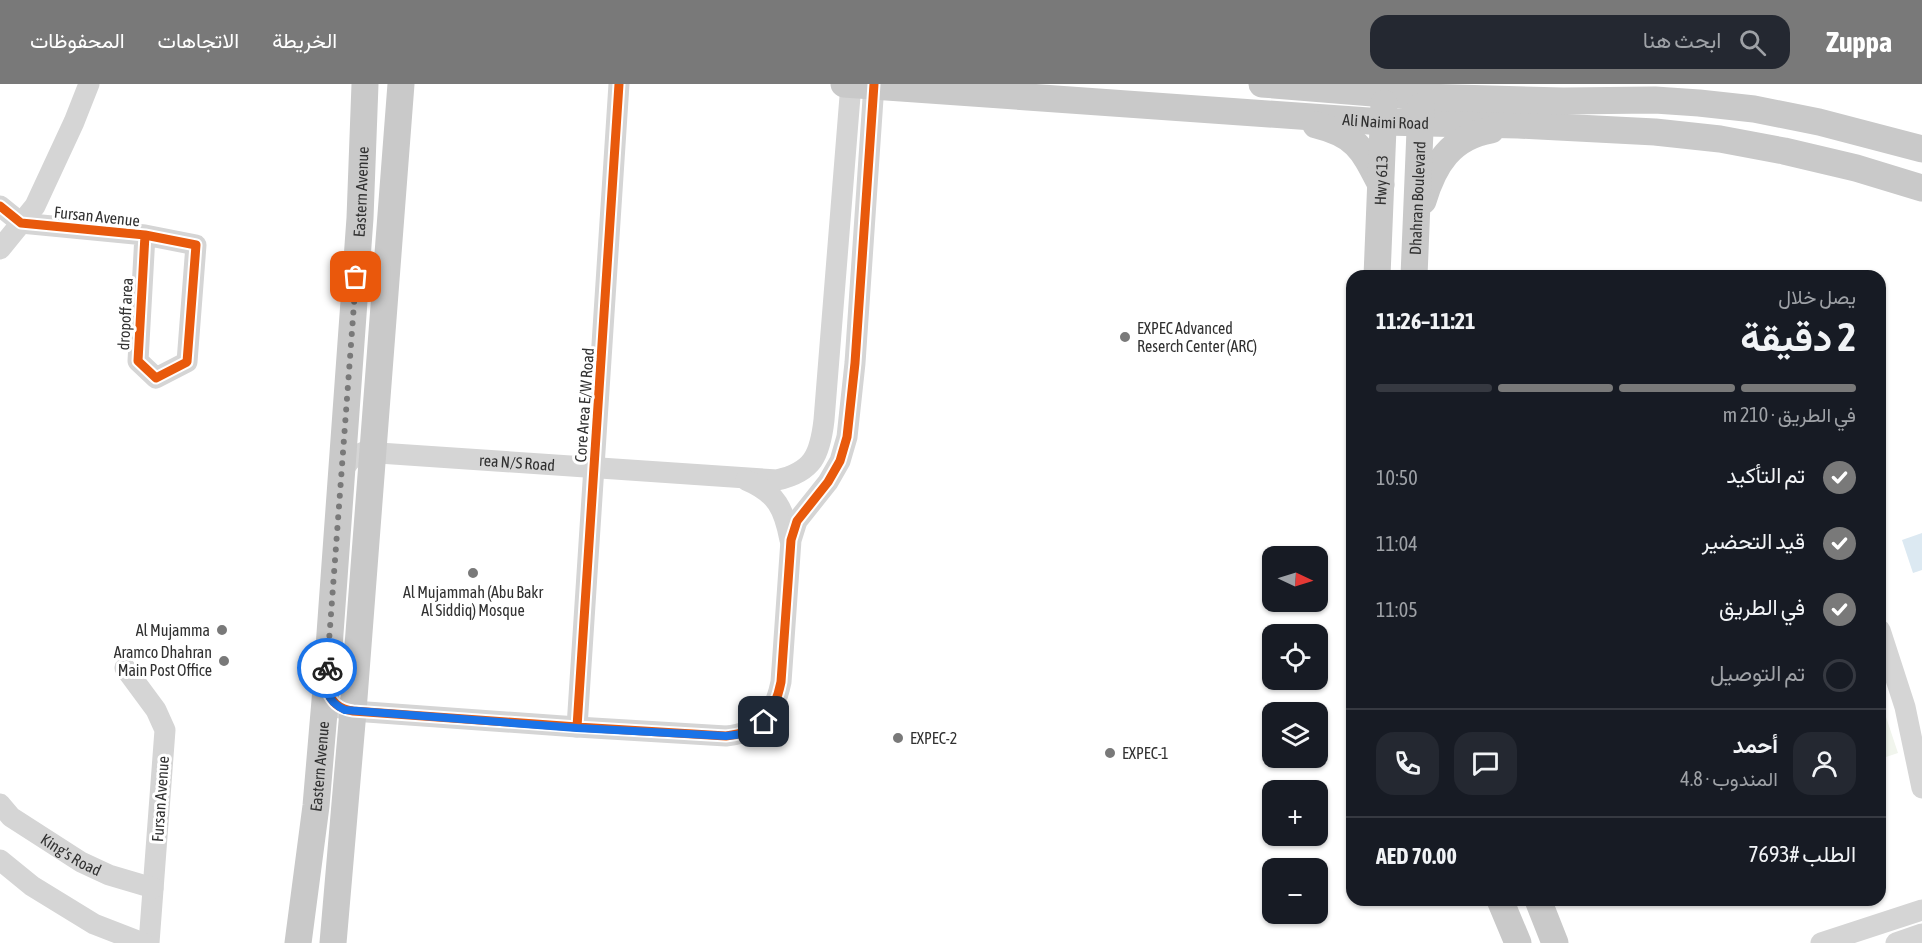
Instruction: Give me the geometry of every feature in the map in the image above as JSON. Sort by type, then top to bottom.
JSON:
[{"type":"main road","name":"Eastern Avenue","points":[[298,943],[316,806],[326,689],[360,218],[365,84]]},
{"type":"main road","name":"Eastern Avenue","points":[[333,943],[401,84]]},
{"type":"main road","name":"Ali Naimi Road","points":[[844,84],[1383,122],[1422,101],[1655,100],[1754,109],[1819,122],[1922,150]]},
{"type":"main road","name":"Ali Naimi Road","points":[[1262,84],[1385,89],[1422,101],[1518,125],[1655,132],[1720,139],[1856,168],[1922,188]]},
{"type":"main road","points":[[1508,84],[1563,100]]},
{"type":"main road","name":"Hwy 613","points":[[1377,270],[1385,89]]},
{"type":"main road","name":"Dhahran Boulevard","points":[[1414,270],[1422,101]]},
{"type":"main road","points":[[1274,115],[1328,128],[1354,140],[1367,158],[1381,185]]},
{"type":"main road","points":[[1415,225],[1431,176],[1451,148],[1476,132],[1518,125]]},
{"type":"main road","points":[[1503,906],[1518,943]]},
{"type":"main road","points":[[1541,906],[1556,943]]},
{"type":"street","points":[[0,249],[35,206],[89,84]]},
{"type":"street","name":"Core Area E/W Road","points":[[577,728],[619,84]]},
{"type":"street","points":[[790,540],[797,521],[828,482],[840,461],[848,437],[855,372],[863,85]]},
{"type":"street","name":"rea N/S Road","points":[[342,472],[349,460],[364,452],[777,480],[794,476],[813,461],[819,450],[863,85]]},
{"type":"street","points":[[0,206],[21,223]]},
{"type":"street","name":"Fursan Avenue","points":[[21,223],[145,236],[196,244]]},
{"type":"street","name":"dropoff area","points":[[145,236],[138,361],[156,378],[187,362],[196,244]]},
{"type":"street","points":[[326,689],[332,701],[339,708],[353,711],[577,728],[726,736],[743,734],[764,722],[777,699],[781,682],[790,540],[786,518],[780,505],[756,484],[739,477]]},
{"type":"street","points":[[1886,648],[1905,707],[1922,788]]},
{"type":"street","name":"Fursan Avenue","points":[[125,668],[156,710],[165,730],[149,943]]},
{"type":"street","name":"King's Road","points":[[0,804],[11,817],[81,862],[109,875],[153,888]]},
{"type":"street","points":[[0,860],[32,886],[94,924],[143,943]]},
{"type":"street","points":[[1821,943],[1922,910]]},
{"type":"street","points":[[1896,943],[1922,934]]},
{"type":"shaded area","points":[[1922,533],[1922,570],[1913,573],[1902,540]]},
{"type":"shaded area","points":[[1886,717],[1898,753],[1886,757]]},
{"type":"cycle path","points":[[577,727],[619,84]]},
{"type":"cycle path","points":[[326,689],[336,704],[343,709],[353,711],[577,727],[726,736],[748,731],[764,720],[770,713],[781,682],[791,540],[797,521],[828,482],[840,461],[847,437],[855,363],[874,84]]},
{"type":"cycle path","points":[[0,206],[21,223],[145,235],[196,245],[187,362],[156,378],[138,361],[145,235]]},
{"type":"way so far","points":[[327,668],[356,277]]},
{"type":"place","name":"EXPEC Advanced Reserch Center (ARC)","points":[[1125,337]]},
{"type":"place","name":"Al Mujammah (Abu Bakr Al Siddiq) Mosque","points":[[473,573]]},
{"type":"place","name":"Al Mujamma","points":[[222,630]]},
{"type":"place","name":"Aramco Dhahran Main Post Office","points":[[224,661]]},
{"type":"place","name":"EXPEC-2","points":[[898,738]]},
{"type":"place","name":"EXPEC-1","points":[[1110,753]]},
{"type":"route","points":[[327,668],[326,689],[332,701],[345,710],[577,728],[726,736],[743,734],[764,722]]}]
